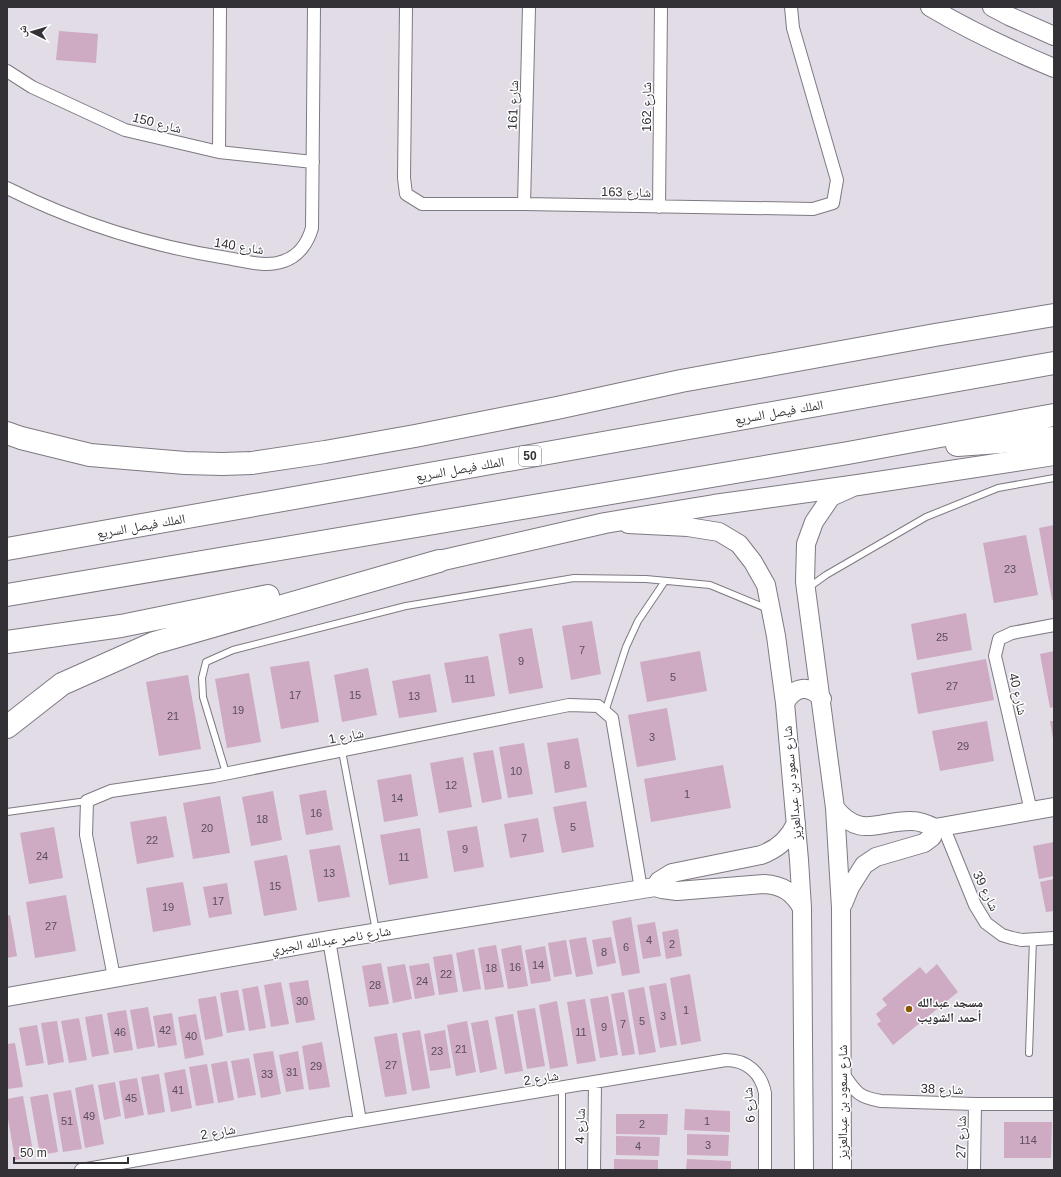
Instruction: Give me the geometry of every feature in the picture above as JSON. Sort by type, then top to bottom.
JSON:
[{"type":"highway","points":[[7,433],[21,438],[90,455],[185,463],[252,463],[415,436],[557,408],[681,381],[1054,315]]},
{"type":"highway","points":[[940,383],[1005,360],[1054,348]]},
{"type":"highway","name":"الملك فيصل السريع","points":[[7,550],[1054,363]]},
{"type":"highway","points":[[7,595],[848,453],[1054,415]]},
{"type":"highway","points":[[848,453],[1054,438]]},
{"type":"highway","points":[[7,642],[121,626],[439,561]]},
{"type":"highway","points":[[7,727],[62,684],[154,643],[439,561]]},
{"type":"main road","points":[[930,7],[996,43],[1054,68]]},
{"type":"main road","points":[[992,7],[1054,36]]},
{"type":"main road","points":[[439,561],[605,523],[714,505],[1054,455]]},
{"type":"main road","name":"شارع سعود بن عبدالعزيز","points":[[842,1170],[841,908],[835,808],[822,699],[806,589],[806,544],[814,522],[831,497],[858,485]]},
{"type":"main road","name":"شارع سعود بن عبدالعزيز","points":[[605,523],[688,527],[719,532],[739,544],[753,562],[766,585],[776,636],[785,703],[802,908],[804,1170]]},
{"type":"main road","points":[[785,703],[793,693],[805,689],[818,694],[822,699]]},
{"type":"main road","points":[[835,808],[847,820],[862,826],[910,820],[939,827],[1054,807]]},
{"type":"main road","points":[[648,888],[672,873],[771,852],[786,840],[796,823]]},
{"type":"main road","points":[[841,908],[850,887],[864,865],[876,857],[924,843],[932,837],[939,827]]},
{"type":"main road","name":"شارع ناصر عبدالله الجبري","points":[[7,997],[329,940],[648,888],[677,891],[774,884],[783,887],[791,893],[802,908]]},
{"type":"street","points":[[219,152],[220,7]]},
{"type":"street","name":"شارع 140","points":[[7,188],[87,223],[155,244],[189,252],[258,263],[276,264],[293,257],[310,236],[312,218],[314,7]]},
{"type":"street","name":"شارع 163","points":[[406,7],[404,178],[406,194],[422,204],[659,206],[813,210],[833,203],[837,180],[793,28],[791,7]]},
{"type":"street","name":"شارع 161","points":[[524,204],[529,7]]},
{"type":"street","name":"شارع 162","points":[[659,206],[661,7]]},
{"type":"street","name":"شارع 150","points":[[7,71],[32,87],[125,130],[219,152],[313,162]]},
{"type":"street","name":"شارع 40","points":[[1031,811],[995,656],[998,639],[1012,633],[1054,625]]},
{"type":"street","name":"شارع 1","points":[[87,802],[111,791],[226,773],[569,705],[598,706],[605,712]]},
{"type":"street","points":[[605,712],[612,718],[648,888]]},
{"type":"street","points":[[87,802],[86,835],[114,977]]},
{"type":"street","name":"شارع 39","points":[[939,827],[975,905],[986,923],[1002,935],[1017,939],[1054,938]]},
{"type":"street","points":[[329,940],[360,1121]]},
{"type":"street","name":"شارع 2","points":[[81,1170],[360,1121],[726,1060]]},
{"type":"street","name":"شارع 6","points":[[726,1060],[740,1062],[752,1069],[757,1074],[763,1086],[765,1170]]},
{"type":"street","name":"شارع 38","points":[[842,1071],[856,1091],[860,1095],[869,1099],[975,1104],[1054,1104]]},
{"type":"street","name":"شارع 4","points":[[594,1170],[595,1083]]},
{"type":"street","name":"شارع 27","points":[[974,1170],[975,1104]]},
{"type":"lane","points":[[806,589],[826,575],[926,517],[998,488],[1054,478]]},
{"type":"lane","points":[[226,773],[203,697],[202,678],[206,662],[232,650],[406,606],[574,578],[646,578],[710,586],[771,610]]},
{"type":"lane","points":[[605,712],[626,647],[638,621],[665,581]]},
{"type":"lane","points":[[342,751],[376,933]]},
{"type":"lane","points":[[7,812],[87,802]]},
{"type":"lane","points":[[1029,1053],[1033,939]]},
{"type":"lane","points":[[562,1088],[562,1170]]},
{"type":"building","points":[[59,31],[98,34],[96,63],[56,60]]},
{"type":"building","points":[[1054,525],[1054,600],[1052,600],[1039,528]]},
{"type":"building","points":[[1026,535],[1038,595],[994,603],[983,543]]},
{"type":"building","points":[[966,613],[972,650],[917,660],[911,624]]},
{"type":"building","points":[[592,621],[601,674],[571,680],[562,626]]},
{"type":"building","points":[[532,628],[543,688],[509,694],[499,634]]},
{"type":"building","points":[[700,651],[707,691],[647,702],[640,662]]},
{"type":"building","points":[[1054,651],[1054,707],[1050,708],[1040,654]]},
{"type":"building","points":[[488,656],[495,696],[452,703],[444,663]]},
{"type":"building","points":[[986,659],[994,700],[918,714],[911,673]]},
{"type":"building","points":[[309,661],[319,722],[281,729],[270,667]]},
{"type":"building","points":[[368,668],[377,715],[342,722],[334,675]]},
{"type":"building","points":[[249,673],[261,742],[227,748],[215,679]]},
{"type":"building","points":[[430,674],[437,712],[399,718],[392,681]]},
{"type":"building","points":[[188,675],[201,749],[159,756],[146,682]]},
{"type":"building","points":[[667,708],[676,760],[637,767],[628,715]]},
{"type":"building","points":[[987,721],[994,761],[940,771],[932,731]]},
{"type":"building","points":[[1050,721],[1054,721],[1054,739],[1053,739]]},
{"type":"building","points":[[578,738],[587,787],[555,793],[547,743]]},
{"type":"building","points":[[524,743],[533,794],[508,798],[499,747]]},
{"type":"building","points":[[493,750],[502,799],[482,803],[473,753]]},
{"type":"building","points":[[463,757],[472,807],[439,813],[430,763]]},
{"type":"building","points":[[723,765],[731,808],[651,822],[644,779]]},
{"type":"building","points":[[411,774],[418,816],[384,822],[377,780]]},
{"type":"building","points":[[326,790],[333,830],[306,835],[299,795]]},
{"type":"building","points":[[273,791],[282,840],[251,846],[242,797]]},
{"type":"building","points":[[220,796],[230,853],[193,859],[183,803]]},
{"type":"building","points":[[586,801],[594,847],[562,853],[553,807]]},
{"type":"building","points":[[166,816],[174,857],[137,864],[130,822]]},
{"type":"building","points":[[538,818],[544,852],[510,858],[504,824]]},
{"type":"building","points":[[477,826],[484,867],[454,872],[447,831]]},
{"type":"building","points":[[54,827],[63,878],[29,884],[20,833]]},
{"type":"building","points":[[420,828],[428,878],[389,885],[380,835]]},
{"type":"building","points":[[1054,842],[1054,876],[1039,879],[1033,846]]},
{"type":"building","points":[[340,845],[350,897],[318,902],[309,850]]},
{"type":"building","points":[[287,855],[297,910],[264,916],[254,861]]},
{"type":"building","points":[[1054,879],[1054,911],[1046,912],[1040,882]]},
{"type":"building","points":[[183,882],[191,925],[153,932],[146,888]]},
{"type":"building","points":[[227,883],[232,914],[209,918],[203,887]]},
{"type":"building","points":[[66,895],[76,951],[35,958],[26,902]]},
{"type":"building","points":[[10,915],[17,956],[7,958],[7,916]]},
{"type":"building","points":[[631,917],[640,973],[622,976],[612,921]]},
{"type":"building","points":[[655,922],[661,956],[643,959],[637,925]]},
{"type":"building","points":[[678,929],[682,956],[666,959],[662,932]]},
{"type":"building","points":[[586,937],[593,974],[576,977],[569,940]]},
{"type":"building","points":[[611,937],[616,963],[597,967],[592,940]]},
{"type":"building","points":[[566,940],[572,974],[554,977],[548,943]]},
{"type":"building","points":[[496,945],[504,987],[485,990],[478,948]]},
{"type":"building","points":[[521,945],[528,986],[508,989],[501,949]]},
{"type":"building","points":[[545,946],[551,981],[531,984],[525,950]]},
{"type":"building","points":[[474,949],[481,989],[463,992],[456,953]]},
{"type":"building","points":[[452,954],[458,992],[439,995],[433,957]]},
{"type":"building","points":[[381,963],[389,1004],[369,1007],[362,966]]},
{"type":"building","points":[[429,963],[435,995],[415,999],[409,966]]},
{"type":"building","points":[[405,964],[412,999],[393,1003],[387,967]]},
{"type":"building","name":"مسجد عبدالله أحمد الشويب","points":[[937,964],[958,992],[893,1045],[877,1024],[881,1021],[876,1014],[887,1005],[882,999],[920,967],[926,974]]},
{"type":"building","points":[[690,974],[701,1041],[681,1045],[670,978]]},
{"type":"building","points":[[308,980],[315,1020],[296,1023],[289,983]]},
{"type":"building","points":[[281,982],[289,1024],[271,1027],[264,985]]},
{"type":"building","points":[[666,983],[677,1045],[660,1048],[649,986]]},
{"type":"building","points":[[258,986],[266,1028],[249,1031],[242,989]]},
{"type":"building","points":[[644,987],[656,1052],[639,1055],[628,990]]},
{"type":"building","points":[[238,990],[245,1030],[227,1033],[220,993]]},
{"type":"building","points":[[624,992],[635,1054],[622,1056],[611,994]]},
{"type":"building","points":[[216,996],[223,1036],[205,1040],[198,999]]},
{"type":"building","points":[[608,996],[618,1055],[600,1058],[590,999]]},
{"type":"building","points":[[585,999],[596,1061],[577,1064],[567,1002]]},
{"type":"building","points":[[557,1001],[568,1066],[550,1069],[539,1005]]},
{"type":"building","points":[[148,1007],[155,1046],[137,1049],[130,1010]]},
{"type":"building","points":[[535,1008],[545,1066],[527,1069],[517,1011]]},
{"type":"building","points":[[126,1010],[133,1050],[114,1053],[107,1013]]},
{"type":"building","points":[[172,1013],[177,1045],[158,1048],[153,1016]]},
{"type":"building","points":[[102,1014],[109,1054],[92,1057],[85,1017]]},
{"type":"building","points":[[196,1014],[204,1055],[185,1059],[178,1017]]},
{"type":"building","points":[[513,1014],[523,1071],[505,1074],[495,1017]]},
{"type":"building","points":[[79,1018],[87,1060],[69,1063],[61,1021]]},
{"type":"building","points":[[488,1020],[497,1069],[480,1073],[471,1023]]},
{"type":"building","points":[[57,1021],[64,1062],[48,1065],[41,1023]]},
{"type":"building","points":[[467,1021],[476,1072],[456,1076],[447,1025]]},
{"type":"building","points":[[37,1025],[44,1063],[26,1066],[19,1028]]},
{"type":"building","points":[[420,1030],[430,1088],[412,1091],[402,1033]]},
{"type":"building","points":[[445,1030],[451,1068],[430,1071],[424,1034]]},
{"type":"building","points":[[397,1033],[407,1094],[385,1097],[374,1037]]},
{"type":"building","points":[[322,1042],[330,1087],[309,1090],[302,1046]]},
{"type":"building","points":[[15,1043],[23,1087],[7,1089],[7,1044]]},
{"type":"building","points":[[273,1051],[281,1094],[261,1098],[253,1054]]},
{"type":"building","points":[[298,1051],[304,1089],[286,1092],[279,1055]]},
{"type":"building","points":[[249,1058],[256,1095],[238,1098],[231,1061]]},
{"type":"building","points":[[227,1061],[234,1100],[218,1103],[211,1064]]},
{"type":"building","points":[[207,1064],[214,1103],[196,1106],[189,1067]]},
{"type":"building","points":[[185,1069],[192,1108],[171,1112],[164,1073]]},
{"type":"building","points":[[159,1074],[165,1112],[148,1115],[141,1077]]},
{"type":"building","points":[[137,1078],[144,1115],[125,1119],[119,1081]]},
{"type":"building","points":[[115,1082],[121,1116],[104,1120],[98,1085]]},
{"type":"building","points":[[93,1084],[104,1144],[85,1148],[75,1088]]},
{"type":"building","points":[[71,1090],[82,1149],[63,1152],[53,1093]]},
{"type":"building","points":[[48,1094],[58,1152],[40,1155],[30,1097]]},
{"type":"building","points":[[23,1096],[34,1157],[15,1160],[7,1113],[7,1099]]},
{"type":"building","points":[[685,1109],[730,1111],[730,1132],[684,1130]]},
{"type":"building","points":[[616,1114],[668,1114],[667,1135],[616,1134]]},
{"type":"building","points":[[1004,1122],[1052,1122],[1051,1158],[1004,1158]]},
{"type":"building","points":[[687,1134],[729,1135],[728,1156],[687,1155]]},
{"type":"building","points":[[616,1136],[660,1137],[659,1156],[616,1155]]},
{"type":"building","points":[[614,1159],[658,1160],[658,1170],[614,1170]]},
{"type":"building","points":[[687,1159],[731,1161],[731,1170],[686,1170]]},
{"type":"place","name":"مسجد عبدالله أحمد الشويب","points":[[909,1009]]}]
